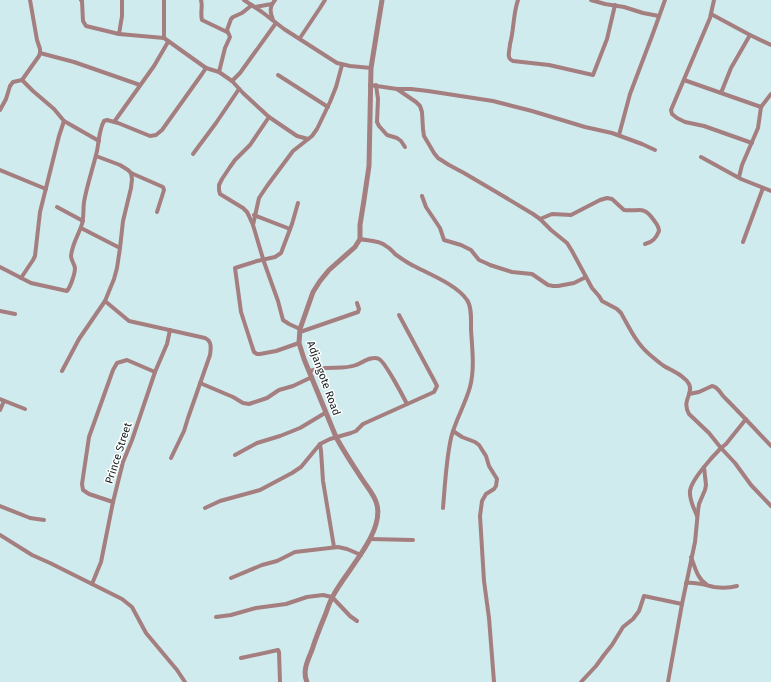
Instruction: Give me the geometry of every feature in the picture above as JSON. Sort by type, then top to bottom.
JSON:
[{"type":"street","points":[[22,80],[40,53],[36,40],[30,0]]},
{"type":"street","points":[[81,0],[83,21],[86,26],[119,34],[164,38],[206,68],[219,72],[232,82],[269,117],[297,136],[308,139]]},
{"type":"street","points":[[119,34],[122,16],[122,0]]},
{"type":"street","points":[[164,0],[164,38]]},
{"type":"street","points":[[200,0],[202,3],[202,20],[227,32],[230,35],[219,72]]},
{"type":"street","points":[[244,0],[274,22],[337,63],[360,68],[371,68]]},
{"type":"street","points":[[274,22],[270,11],[275,0]]},
{"type":"street","points":[[300,38],[325,0]]},
{"type":"street","points":[[518,0],[509,52],[510,59],[517,62],[549,65],[593,75],[607,39],[615,5]]},
{"type":"street","points":[[591,0],[659,16]]},
{"type":"street","points":[[619,135],[630,94],[665,0]]},
{"type":"street","points":[[714,0],[711,14],[673,104],[671,110],[672,114],[685,122],[704,126],[752,143]]},
{"type":"street","points":[[383,1],[371,68],[373,85],[369,166],[360,224],[360,239],[386,245],[413,266],[450,285],[468,300],[471,315],[473,373],[471,386],[466,401],[453,431],[447,464],[444,508]]},
{"type":"street","points":[[227,32],[231,19],[234,17],[253,6],[272,4]]},
{"type":"street","points":[[711,14],[771,45]]},
{"type":"street","points":[[232,82],[240,73],[274,22]]},
{"type":"street","points":[[721,93],[731,68],[750,34]]},
{"type":"street","points":[[114,122],[154,66],[168,42]]},
{"type":"street","points":[[40,53],[74,62],[140,85]]},
{"type":"street","points":[[253,225],[259,198],[267,186],[293,151],[312,136],[317,129],[336,87],[342,65]]},
{"type":"street","points":[[0,267],[31,282],[67,291],[75,268],[71,260],[71,256],[74,243],[83,221],[84,203],[96,156],[101,127],[104,121],[107,120],[114,122],[153,136],[156,135],[162,130],[206,68]]},
{"type":"street","points":[[278,75],[328,107]]},
{"type":"street","points":[[0,110],[6,99],[10,86],[16,80],[22,80],[64,121],[98,141]]},
{"type":"street","points":[[684,80],[761,107]]},
{"type":"street","points":[[373,85],[397,89],[428,91],[493,102],[619,135],[655,150]]},
{"type":"street","points":[[373,85],[378,99],[377,122],[379,126],[386,135],[397,138],[405,147]]},
{"type":"street","points":[[193,154],[239,89]]},
{"type":"street","points":[[397,89],[420,106],[424,136],[438,158],[533,214],[567,243],[592,288],[602,301],[617,309],[621,313],[639,344],[662,364],[686,380],[690,388],[686,403],[689,414],[709,433],[735,463],[751,485],[771,506]]},
{"type":"street","points":[[739,177],[742,165],[758,128],[761,107],[771,94]]},
{"type":"street","points":[[269,117],[250,145],[230,167],[220,185],[220,194],[239,205],[247,212],[253,225],[264,265],[278,301],[283,320],[300,330],[358,312],[359,309],[357,303]]},
{"type":"street","points":[[21,278],[34,260],[40,212],[64,121]]},
{"type":"street","points":[[96,156],[120,165],[131,174],[163,186],[164,190],[157,212]]},
{"type":"street","points":[[701,157],[739,177],[771,191]]},
{"type":"street","points":[[0,170],[46,189]]},
{"type":"street","points":[[62,371],[78,339],[105,301],[114,279],[117,268],[123,222],[131,188],[131,174]]},
{"type":"street","points":[[743,242],[763,188]]},
{"type":"street","points":[[422,196],[426,207],[440,228],[444,240],[461,245],[471,250],[479,260],[490,266],[512,272],[532,274],[548,285],[553,286],[574,283],[586,277]]},
{"type":"street","points":[[540,219],[558,213],[569,215],[575,214],[600,200],[609,198],[624,210],[644,210],[658,225],[659,230],[655,239],[646,244]]},
{"type":"street","points":[[298,203],[295,216],[281,252],[275,257],[234,268],[242,312],[254,352],[260,354],[276,351],[299,343]]},
{"type":"street","points":[[57,207],[83,221]]},
{"type":"street","points":[[247,212],[256,208]]},
{"type":"street","points":[[254,215],[290,229]]},
{"type":"street","points":[[81,228],[120,248]]},
{"type":"street","name":"Adjangote Road","points":[[306,681],[306,665],[332,597],[361,555],[370,539],[376,524],[378,513],[377,504],[336,437],[325,413],[299,343],[300,330],[313,292],[329,270],[355,247],[360,239]]},
{"type":"street","points":[[257,261],[264,265]]},
{"type":"street","points":[[105,301],[129,321],[205,338],[210,342],[210,355],[184,431],[171,458]]},
{"type":"street","points":[[0,311],[14,314]]},
{"type":"street","points":[[205,508],[220,501],[260,490],[297,470],[320,444],[330,438],[356,431],[363,424],[434,392],[437,386],[399,315]]},
{"type":"street","name":"Prince Street","points":[[92,584],[101,562],[112,502],[123,462],[155,372],[167,344],[170,330]]},
{"type":"street","points":[[309,370],[356,365],[378,358],[385,365],[407,404]]},
{"type":"street","points":[[112,502],[89,494],[83,490],[82,484],[89,437],[113,370],[117,363],[127,360],[155,372]]},
{"type":"street","points":[[200,383],[233,397],[243,403],[249,404],[267,398],[279,390],[293,386],[312,377]]},
{"type":"street","points":[[689,394],[695,393],[709,386],[714,386],[771,446]]},
{"type":"street","points":[[0,410],[2,400],[25,409]]},
{"type":"street","points":[[235,455],[257,443],[300,428],[325,413]]},
{"type":"street","points":[[697,516],[692,504],[690,492],[693,483],[704,467],[721,448],[730,441],[746,419]]},
{"type":"street","points":[[453,431],[479,445],[497,479],[494,489],[486,494],[482,501],[480,516],[484,581],[494,682]]},
{"type":"street","points":[[320,444],[323,481],[334,547]]},
{"type":"street","points":[[668,682],[695,542],[699,504],[706,485],[704,467]]},
{"type":"street","points":[[0,506],[30,518],[44,520]]},
{"type":"street","points":[[0,535],[32,555],[122,599],[132,607],[146,633],[177,670],[185,682]]},
{"type":"street","points":[[370,539],[413,540]]},
{"type":"street","points":[[231,578],[262,565],[277,561],[295,552],[334,547],[347,549],[361,555]]},
{"type":"street","points":[[691,557],[695,570],[701,581],[715,587],[730,588],[737,586]]},
{"type":"street","points":[[686,583],[706,584]]},
{"type":"street","points":[[216,617],[256,608],[286,604],[307,597],[322,595],[332,597],[350,616],[357,621]]},
{"type":"street","points":[[582,682],[612,646],[623,627],[638,614],[644,596],[682,604]]},
{"type":"street","points":[[241,658],[278,650],[280,662],[280,682]]}]
